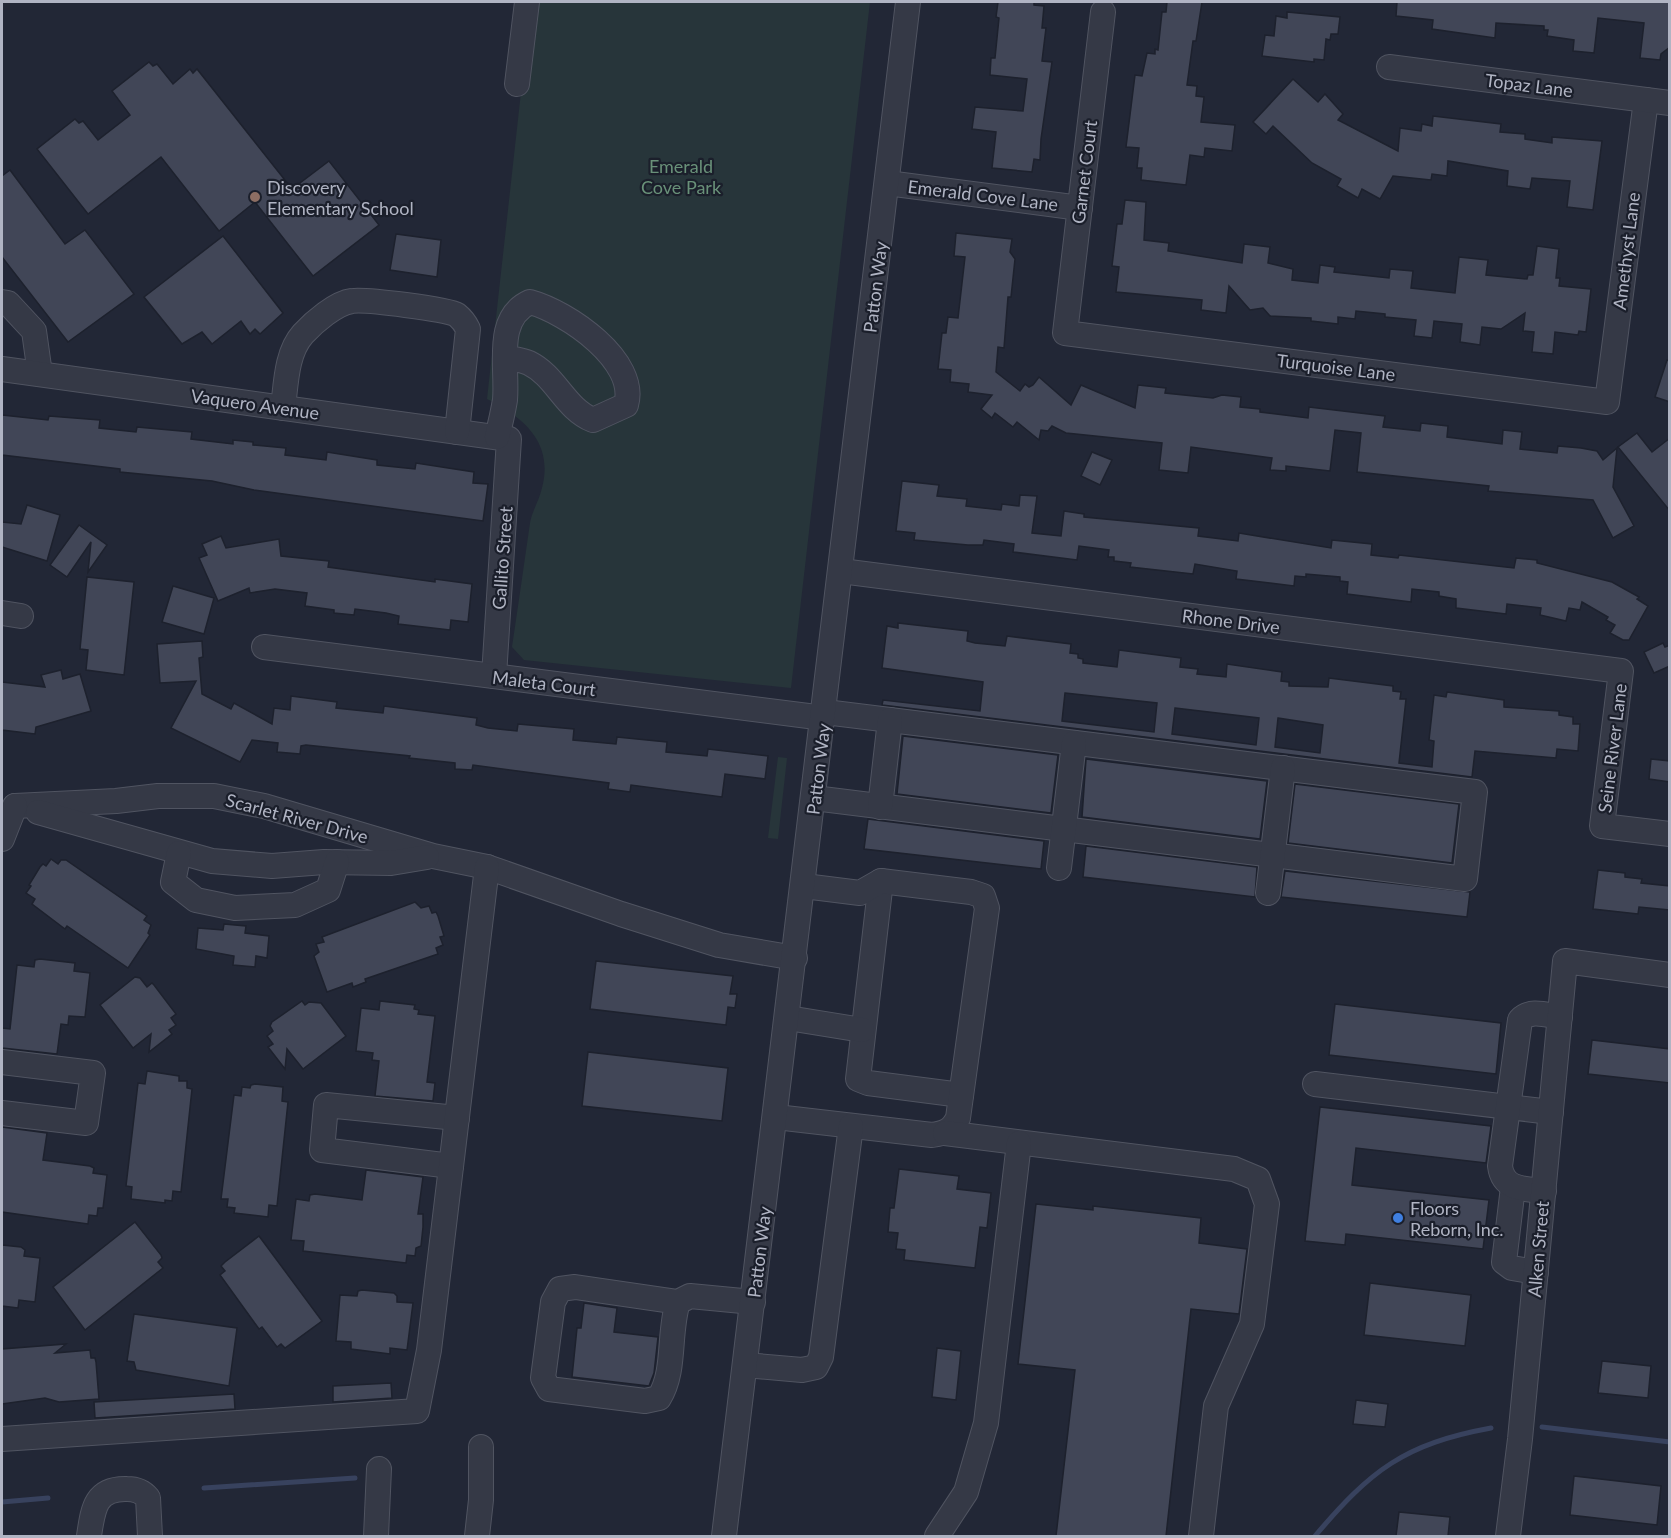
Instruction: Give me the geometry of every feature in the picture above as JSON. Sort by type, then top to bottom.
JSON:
[{"type":"street","points":[[517,84],[527,2]]},
{"type":"street","name":"Patton Way","points":[[724,1536],[804,886],[908,2]]},
{"type":"street","name":"Garnet Court","points":[[1065,333],[1103,12]]},
{"type":"street","name":"Topaz Lane","points":[[1389,67],[1670,103]]},
{"type":"street","name":"Amethyst Lane","points":[[1607,402],[1646,100]]},
{"type":"street","name":"Emerald Cove Lane","points":[[887,183],[1080,208]]},
{"type":"street","points":[[283,408],[289,365],[296,345],[303,334],[340,305],[353,301],[435,309],[455,314],[468,329],[458,432]]},
{"type":"street","points":[[2,302],[8,303],[34,331],[40,374]]},
{"type":"street","name":"Gallito Street","points":[[494,676],[505,357],[508,327],[513,315],[519,307],[530,302],[546,307],[592,336],[627,380],[629,394],[626,405],[593,420],[572,407],[550,379],[528,363],[505,357]]},
{"type":"street","name":"Turquoise Lane","points":[[1065,333],[1607,402]]},
{"type":"street","name":"Vaquero Avenue","points":[[2,369],[503,438]]},
{"type":"street","name":"Rhone Drive","points":[[841,571],[1622,671]]},
{"type":"street","name":"Maleta Court","points":[[264,647],[824,715],[890,720],[1475,792],[1465,879],[1273,855]]},
{"type":"street","name":"Seine River Lane","points":[[1622,671],[1602,826],[1670,834]]},
{"type":"street","points":[[880,807],[890,720]]},
{"type":"street","points":[[1059,868],[1074,743]]},
{"type":"street","points":[[1268,893],[1283,768]]},
{"type":"street","name":"Scarlet River Drive","points":[[8,805],[116,801],[158,796],[214,796],[264,806],[433,856],[487,867],[621,914],[719,945],[795,958]]},
{"type":"street","points":[[814,798],[1273,855]]},
{"type":"street","points":[[2,839],[8,805]]},
{"type":"street","name":"Scarlet River Drive","points":[[8,805],[212,861],[272,866],[337,862],[391,863],[433,856]]},
{"type":"street","points":[[178,853],[173,882],[196,900],[235,908],[294,905],[320,894],[328,890],[337,862]]},
{"type":"street","points":[[2,1439],[417,1411],[429,1350],[487,867]]},
{"type":"street","points":[[804,886],[860,893],[881,882],[971,892],[983,896],[987,908],[958,1118],[954,1126],[945,1133]]},
{"type":"street","points":[[881,882],[858,1079],[868,1083],[961,1095]]},
{"type":"street","name":"Alken Street","points":[[1508,1536],[1536,1272],[1565,961],[1670,975]]},
{"type":"street","points":[[1544,1191],[1513,1187],[1505,1180],[1500,1166],[1520,1020],[1535,1013],[1560,1017]]},
{"type":"street","points":[[788,1018],[862,1030]]},
{"type":"street","points":[[2,1062],[93,1073],[86,1123],[2,1113]]},
{"type":"street","points":[[1315,1084],[1551,1112]]},
{"type":"street","points":[[451,1166],[322,1150],[326,1105],[457,1118]]},
{"type":"street","points":[[776,1117],[932,1135],[945,1133],[1234,1169],[1258,1179],[1267,1204],[1252,1324],[1216,1406],[1201,1536]]},
{"type":"street","points":[[745,1365],[802,1370],[816,1367],[821,1357],[851,1126]]},
{"type":"street","points":[[937,1536],[966,1492],[986,1423],[1019,1143]]},
{"type":"street","points":[[1513,1187],[1504,1262],[1512,1268],[1536,1272]]},
{"type":"street","points":[[678,1302],[674,1315],[666,1387],[659,1398],[645,1401],[549,1389],[543,1377],[553,1302],[560,1289],[575,1287],[678,1302],[690,1296],[753,1302]]},
{"type":"street","points":[[477,1536],[481,1500],[481,1447]]},
{"type":"street","points":[[376,1536],[379,1469]]},
{"type":"street","points":[[89,1536],[99,1498],[108,1490],[132,1488],[144,1493],[148,1498],[149,1536]]},
{"type":"green space","name":"Emerald Cove Park","points":[[531,2],[870,2],[791,688],[524,660],[512,647],[530,523],[545,472],[544,457],[539,444],[523,423],[487,399]]},
{"type":"green space","points":[[778,757],[787,758],[778,839],[768,838]]},
{"type":"building","points":[[998,2],[1034,2],[1034,5],[1044,6],[1042,28],[1046,28],[1042,61],[1052,62],[1040,160],[1034,159],[1032,172],[992,168],[996,132],[972,129],[975,107],[1023,111],[1027,79],[990,75],[991,58],[995,58],[999,18],[996,17]]},
{"type":"building","points":[[1167,2],[1202,2],[1196,41],[1193,41],[1187,85],[1197,86],[1196,96],[1204,97],[1201,122],[1235,125],[1232,151],[1205,148],[1204,157],[1190,155],[1186,185],[1141,180],[1142,168],[1137,168],[1139,148],[1126,147],[1135,75],[1142,76],[1147,53],[1155,54],[1155,49],[1158,50],[1162,12],[1166,12]]},
{"type":"building","points":[[1397,2],[1670,2],[1670,47],[1661,54],[1660,60],[1640,58],[1644,23],[1598,18],[1594,53],[1573,51],[1574,40],[1547,36],[1548,30],[1544,30],[1544,26],[1496,23],[1495,38],[1432,29],[1433,20],[1396,16]]},
{"type":"building","points":[[1287,12],[1340,17],[1338,34],[1331,34],[1330,40],[1326,39],[1324,60],[1314,59],[1314,62],[1262,56],[1265,35],[1274,36],[1276,16],[1287,18]]},
{"type":"building","points":[[149,62],[153,66],[157,64],[173,84],[190,69],[193,73],[197,69],[292,189],[329,161],[379,225],[313,276],[255,202],[219,231],[161,157],[88,214],[37,149],[75,119],[79,123],[83,121],[98,140],[130,115],[112,91]]},
{"type":"building","points":[[1293,79],[1318,102],[1325,94],[1343,114],[1338,120],[1398,151],[1400,128],[1421,131],[1422,124],[1432,126],[1433,116],[1501,124],[1500,132],[1525,134],[1525,139],[1552,143],[1552,137],[1602,141],[1593,210],[1567,207],[1570,181],[1532,178],[1530,189],[1507,186],[1508,171],[1448,161],[1447,176],[1432,174],[1431,180],[1393,176],[1380,199],[1362,189],[1358,198],[1337,186],[1341,179],[1312,163],[1273,126],[1266,134],[1253,122]]},
{"type":"building","points":[[10,170],[65,244],[85,230],[134,294],[68,342],[2,257],[2,176]]},
{"type":"building","points":[[1125,200],[1146,202],[1144,240],[1169,243],[1168,251],[1242,263],[1244,244],[1270,247],[1268,263],[1293,269],[1292,280],[1318,283],[1320,265],[1335,267],[1334,272],[1389,278],[1390,269],[1413,271],[1411,288],[1455,293],[1459,257],[1488,260],[1486,275],[1527,279],[1528,275],[1533,275],[1537,246],[1559,249],[1556,278],[1560,278],[1559,286],[1591,289],[1586,332],[1579,331],[1578,335],[1555,332],[1553,354],[1532,352],[1534,332],[1523,331],[1525,313],[1501,329],[1482,327],[1480,345],[1460,342],[1462,324],[1434,321],[1432,338],[1414,336],[1416,320],[1385,317],[1385,314],[1356,311],[1355,319],[1338,317],[1338,324],[1311,321],[1311,318],[1270,316],[1263,308],[1250,310],[1229,286],[1226,313],[1201,310],[1202,300],[1116,292],[1119,267],[1112,266],[1117,224],[1122,224]]},
{"type":"building","points":[[956,233],[1012,239],[1010,252],[1015,259],[1011,297],[1008,297],[1004,348],[998,347],[996,372],[1020,391],[1025,384],[1029,387],[1033,385],[1039,377],[1071,405],[1081,385],[1135,408],[1138,385],[1166,388],[1165,393],[1213,398],[1222,395],[1241,397],[1240,407],[1260,409],[1260,412],[1308,418],[1309,407],[1385,416],[1383,427],[1420,431],[1421,423],[1448,426],[1447,437],[1502,444],[1503,430],[1522,432],[1520,449],[1557,453],[1558,446],[1581,448],[1597,451],[1603,460],[1617,448],[1613,487],[1634,526],[1613,538],[1593,500],[1488,491],[1489,486],[1357,472],[1361,433],[1335,430],[1330,471],[1286,466],[1286,471],[1270,470],[1272,458],[1191,447],[1188,473],[1159,470],[1162,443],[1066,433],[1052,426],[1048,431],[1041,430],[1039,440],[1017,422],[1013,427],[995,413],[992,418],[981,409],[992,395],[968,392],[969,384],[950,382],[951,370],[938,369],[942,333],[946,333],[948,317],[958,318],[965,257],[954,256]]},
{"type":"building","points":[[396,234],[441,240],[437,277],[390,270]]},
{"type":"building","points":[[223,236],[283,313],[260,334],[255,329],[250,334],[241,321],[212,344],[202,332],[182,344],[144,297]]},
{"type":"building","points":[[1667,360],[1670,361],[1670,402],[1655,397]]},
{"type":"building","points":[[2,415],[48,420],[49,416],[100,420],[99,428],[136,432],[137,427],[192,432],[191,439],[233,444],[233,440],[253,442],[253,445],[286,448],[285,455],[326,460],[327,452],[377,460],[377,465],[415,469],[416,463],[474,472],[473,483],[488,484],[483,521],[254,490],[212,481],[120,472],[120,469],[2,455]]},
{"type":"building","points":[[1637,433],[1652,452],[1670,438],[1670,511],[1618,447]]},
{"type":"building","points":[[1092,452],[1112,460],[1100,485],[1081,476]]},
{"type":"building","points":[[902,481],[939,485],[937,496],[967,499],[966,506],[1001,510],[1002,504],[1019,506],[1020,495],[1037,496],[1032,533],[1061,536],[1064,511],[1084,514],[1084,517],[1199,528],[1198,536],[1238,541],[1239,533],[1331,548],[1332,540],[1372,544],[1371,555],[1398,558],[1399,555],[1514,568],[1516,558],[1537,560],[1537,563],[1612,582],[1639,597],[1637,599],[1648,606],[1629,640],[1623,640],[1610,633],[1615,625],[1606,620],[1608,617],[1582,602],[1580,610],[1569,608],[1566,621],[1540,615],[1541,608],[1507,604],[1506,614],[1456,608],[1456,599],[1439,596],[1439,592],[1412,589],[1411,602],[1347,594],[1348,582],[1340,581],[1340,577],[1306,574],[1306,577],[1295,576],[1294,586],[1236,579],[1237,571],[1195,564],[1193,574],[1130,567],[1131,563],[1114,561],[1114,557],[1108,557],[1109,550],[1079,546],[1077,560],[1013,552],[1014,544],[984,540],[983,545],[968,545],[914,540],[915,533],[896,531]]},
{"type":"building","points":[[27,505],[60,515],[47,561],[2,547],[2,522],[21,524]]},
{"type":"building","points":[[79,525],[107,545],[88,572],[91,542],[67,577],[50,565]]},
{"type":"building","points":[[221,536],[226,548],[279,539],[281,556],[329,561],[328,567],[435,582],[435,579],[472,584],[468,622],[451,620],[450,630],[398,624],[399,616],[386,613],[355,609],[354,615],[305,606],[307,593],[275,589],[250,593],[249,588],[218,601],[199,558],[207,555],[202,544]]},
{"type":"building","points":[[87,577],[134,582],[124,675],[86,670],[88,650],[80,649]]},
{"type":"building","points":[[173,586],[214,598],[204,634],[162,622]]},
{"type":"building","points":[[898,623],[968,631],[967,641],[1005,646],[1007,636],[1071,644],[1070,653],[1078,654],[1078,658],[1083,659],[1083,663],[1117,667],[1119,650],[1181,658],[1180,667],[1198,669],[1197,674],[1226,677],[1227,664],[1282,672],[1281,681],[1289,682],[1289,686],[1328,687],[1329,678],[1393,686],[1393,691],[1401,692],[1400,699],[1406,699],[1399,763],[1432,767],[1434,741],[1429,740],[1434,695],[1446,697],[1447,692],[1504,700],[1504,707],[1559,711],[1559,715],[1573,717],[1573,724],[1580,724],[1578,751],[1557,749],[1556,758],[1475,751],[1472,777],[882,705],[883,700],[980,711],[983,682],[882,668],[887,626],[898,628]],"holes":[[[1065,693],[1157,703],[1154,732],[1062,721]],[[1175,708],[1259,718],[1256,745],[1172,734]],[[1278,718],[1323,725],[1320,753],[1275,747]]]},
{"type":"building","points":[[202,641],[203,657],[199,658],[202,694],[231,709],[234,703],[272,724],[274,708],[290,710],[291,696],[337,702],[336,708],[383,713],[384,706],[477,718],[476,725],[488,728],[517,731],[518,724],[574,729],[573,740],[616,744],[617,737],[667,742],[666,752],[707,756],[708,749],[768,756],[765,779],[725,774],[722,797],[631,785],[630,792],[608,789],[609,783],[473,765],[472,770],[455,769],[455,763],[409,758],[410,756],[306,745],[301,746],[300,754],[277,752],[278,743],[252,740],[240,762],[171,728],[196,681],[160,683],[157,644]]},
{"type":"building","points":[[1663,643],[1665,647],[1670,645],[1670,666],[1654,673],[1644,652]]},
{"type":"building","points":[[61,670],[63,679],[80,674],[91,711],[36,727],[35,734],[2,730],[2,682],[45,687],[41,675]]},
{"type":"building","points":[[903,736],[1058,755],[1051,813],[897,794]]},
{"type":"building","points":[[1086,759],[1267,781],[1260,839],[1082,817]]},
{"type":"building","points":[[1651,759],[1670,761],[1670,782],[1649,779]]},
{"type":"building","points":[[1295,784],[1459,804],[1452,863],[1288,843]]},
{"type":"building","points":[[868,819],[1044,841],[1041,869],[864,849]]},
{"type":"building","points":[[1086,846],[1257,867],[1255,897],[1083,877]]},
{"type":"building","points":[[51,859],[58,864],[61,860],[66,860],[147,916],[144,920],[151,925],[148,933],[150,935],[128,968],[67,926],[65,929],[32,904],[35,899],[26,893],[31,886],[29,885],[40,867],[43,864],[46,866]]},
{"type":"building","points":[[1598,870],[1625,873],[1625,877],[1642,879],[1641,883],[1670,886],[1670,910],[1639,907],[1638,914],[1593,909]]},
{"type":"building","points":[[1285,871],[1470,892],[1467,917],[1281,897]]},
{"type":"building","points":[[415,902],[421,908],[429,906],[432,913],[436,912],[438,916],[444,936],[440,937],[443,945],[436,948],[438,954],[365,979],[366,982],[353,987],[352,983],[327,992],[314,956],[319,952],[316,944],[324,942],[322,937]]},
{"type":"building","points":[[224,924],[246,926],[245,933],[269,936],[267,958],[256,956],[255,967],[233,965],[234,956],[196,949],[198,928],[223,930]]},
{"type":"building","points":[[35,960],[75,963],[74,971],[90,973],[85,1017],[69,1016],[68,1025],[61,1024],[57,1054],[2,1048],[2,1028],[10,1029],[17,965],[34,967]]},
{"type":"building","points":[[596,961],[733,976],[730,994],[737,994],[735,1008],[728,1007],[726,1025],[590,1009]]},
{"type":"building","points":[[135,977],[140,978],[147,987],[152,983],[176,1014],[171,1018],[176,1025],[169,1030],[172,1034],[149,1052],[151,1034],[133,1048],[100,1005]]},
{"type":"building","points":[[302,1001],[305,1005],[309,1002],[321,1003],[346,1036],[303,1069],[287,1049],[285,1069],[268,1047],[273,1044],[267,1036],[273,1031],[270,1026],[272,1022]]},
{"type":"building","points":[[380,1001],[415,1005],[414,1009],[419,1010],[418,1014],[435,1016],[427,1082],[435,1083],[433,1101],[375,1096],[379,1061],[372,1060],[373,1053],[356,1051],[361,1008],[379,1010]]},
{"type":"building","points":[[1335,1004],[1501,1023],[1496,1074],[1329,1055]]},
{"type":"building","points":[[1592,1040],[1670,1049],[1670,1083],[1588,1074]]},
{"type":"building","points":[[588,1052],[728,1068],[722,1121],[582,1106]]},
{"type":"building","points":[[147,1071],[179,1076],[179,1081],[187,1081],[187,1088],[192,1089],[181,1192],[173,1191],[172,1201],[165,1200],[165,1203],[131,1199],[132,1187],[126,1186],[138,1083],[145,1084]]},
{"type":"building","points":[[255,1084],[283,1087],[282,1101],[288,1102],[277,1206],[269,1205],[268,1217],[234,1213],[235,1208],[227,1207],[228,1199],[221,1199],[234,1095],[241,1096],[242,1087],[250,1088]]},
{"type":"building","points":[[1320,1107],[1491,1126],[1486,1163],[1356,1148],[1352,1185],[1489,1200],[1483,1249],[1346,1234],[1345,1245],[1305,1241]]},
{"type":"building","points":[[2,1127],[47,1133],[43,1160],[90,1166],[94,1168],[93,1173],[107,1175],[103,1208],[98,1208],[97,1216],[89,1215],[88,1224],[2,1212]]},
{"type":"building","points":[[899,1169],[959,1176],[957,1189],[991,1193],[987,1228],[980,1227],[975,1268],[904,1260],[905,1250],[896,1249],[898,1233],[888,1232],[890,1208],[894,1208]]},
{"type":"building","points":[[366,1170],[423,1177],[418,1214],[423,1214],[423,1227],[421,1246],[416,1248],[415,1256],[407,1255],[406,1263],[303,1251],[304,1241],[291,1240],[296,1199],[309,1201],[310,1195],[315,1194],[362,1200]]},
{"type":"building","points":[[1036,1204],[1093,1210],[1093,1206],[1201,1218],[1199,1243],[1247,1249],[1239,1314],[1191,1309],[1166,1536],[1056,1536],[1075,1370],[1018,1364]]},
{"type":"building","points":[[135,1222],[161,1255],[162,1258],[158,1262],[163,1268],[85,1330],[53,1287]]},
{"type":"building","points":[[259,1236],[322,1321],[285,1348],[281,1344],[277,1347],[262,1327],[259,1329],[220,1275],[225,1271],[221,1266],[225,1262]]},
{"type":"building","points":[[2,1245],[21,1247],[25,1250],[24,1256],[40,1258],[35,1302],[19,1300],[18,1308],[2,1306]]},
{"type":"building","points":[[1370,1283],[1471,1295],[1465,1346],[1364,1335]]},
{"type":"building","points":[[358,1291],[394,1293],[397,1296],[397,1302],[413,1303],[407,1350],[390,1348],[390,1354],[351,1349],[351,1342],[336,1341],[340,1295],[357,1296]]},
{"type":"building","points":[[584,1303],[617,1308],[614,1332],[658,1337],[654,1373],[649,1386],[572,1377],[577,1328],[581,1328]]},
{"type":"building","points":[[134,1314],[237,1328],[229,1386],[136,1370],[134,1362],[127,1361]]},
{"type":"building","points":[[66,1344],[55,1353],[90,1350],[91,1358],[95,1358],[99,1399],[59,1402],[45,1398],[2,1404],[2,1349]]},
{"type":"building","points":[[937,1348],[961,1351],[956,1400],[932,1397]]},
{"type":"building","points":[[1602,1361],[1651,1366],[1648,1398],[1598,1393]]},
{"type":"building","points":[[391,1383],[392,1398],[333,1402],[333,1386]]},
{"type":"building","points":[[234,1394],[235,1409],[95,1418],[94,1402]]},
{"type":"building","points":[[1356,1400],[1388,1404],[1385,1427],[1353,1424]]},
{"type":"building","points":[[1574,1476],[1661,1486],[1657,1525],[1570,1515]]},
{"type":"building","points":[[1399,1512],[1450,1517],[1448,1536],[1396,1536]]},
{"type":"waterway","points":[[1542,1427],[1670,1442]]},
{"type":"waterway","points":[[1315,1536],[1354,1494],[1391,1463],[1435,1442],[1491,1428]]},
{"type":"waterway","points":[[204,1488],[355,1478]]},
{"type":"waterway","points":[[2,1502],[48,1498]]},
{"type":"place","name":"Discovery Elementary School","points":[[255,197]]},
{"type":"place","name":"Floors Reborn, Inc.","points":[[1398,1218]]}]
